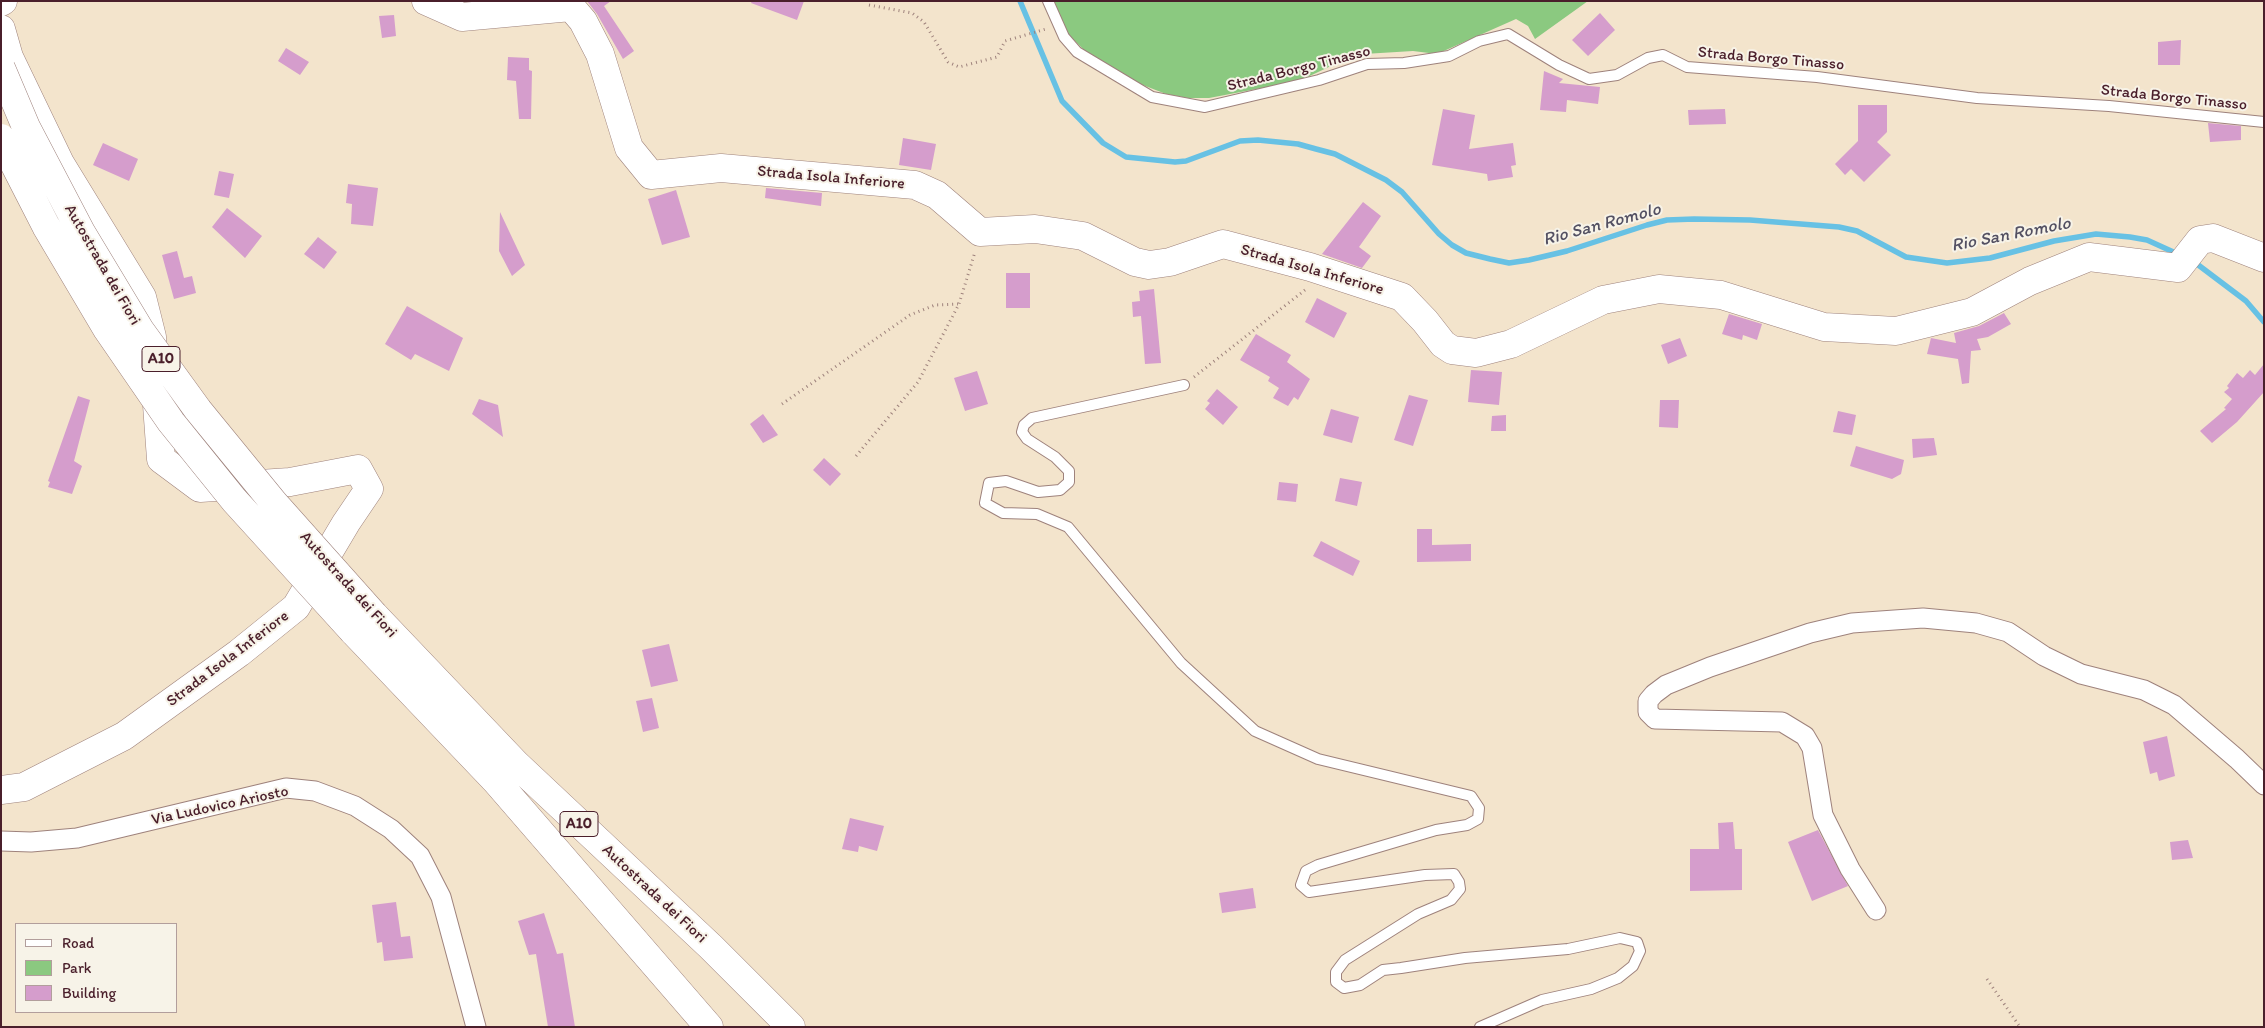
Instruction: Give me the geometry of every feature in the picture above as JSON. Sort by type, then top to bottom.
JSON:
[{"type":"main road","name":"Strada Isola Inferiore","points":[[426,1],[462,17],[571,7],[584,21],[600,54],[629,148],[651,175],[721,168],[915,186],[937,194],[980,232],[1035,229],[1083,236],[1135,262],[1149,265],[1170,262],[1223,244],[1327,272],[1402,297],[1425,321],[1443,344],[1452,350],[1476,353],[1511,344],[1603,300],[1659,289],[1721,295],[1824,327],[1896,331],[1972,312],[2030,281],[2089,257],[2178,268],[2200,240],[2213,238],[2264,258]]},
{"type":"main road","name":"Strada Isola Inferiore","points":[[1,29],[9,57],[60,164],[142,297],[152,338],[161,459],[200,488],[290,482],[358,468],[369,489],[346,523],[296,607],[239,653],[124,736],[24,786],[1,790]]},
{"type":"main road","name":"Autostrada dei Fiori","points":[[1,68],[26,127],[81,232],[140,330],[198,410],[274,503],[363,623],[496,781],[709,1027]]},
{"type":"main road","name":"Autostrada dei Fiori","points":[[1,138],[46,226],[102,320],[171,422],[234,500],[363,623],[711,947],[791,1027]]},
{"type":"street","points":[[1876,910],[1850,869],[1823,815],[1812,748],[1805,736],[1782,722],[1654,720],[1648,712],[1648,701],[1654,694],[1666,685],[1710,667],[1810,633],[1852,624],[1923,618],[1976,623],[2008,632],[2044,656],[2081,674],[2144,690],[2174,705],[2264,785]]},
{"type":"street","name":"Via Ludovico Ariosto","points":[[1,842],[31,842],[77,838],[286,788],[315,791],[355,806],[391,829],[420,856],[441,897],[476,1027]]},
{"type":"lane","name":"Strada Borgo Tinasso","points":[[1048,1],[1064,37],[1077,52],[1152,97],[1205,107],[1319,80],[1367,64],[1404,63],[1449,56],[1479,41],[1508,34],[1559,65],[1589,79],[1617,75],[1648,58],[1663,55],[1687,67],[1817,77],[1977,98],[2110,106],[2264,122]]},
{"type":"lane","points":[[1184,385],[1032,418],[1024,425],[1022,432],[1027,439],[1055,457],[1069,471],[1069,482],[1060,490],[1038,492],[1006,481],[989,483],[985,503],[1003,512],[1037,514],[1068,527],[1181,663],[1255,731],[1318,759],[1471,796],[1479,808],[1478,819],[1467,825],[1436,830],[1318,865],[1306,871],[1301,885],[1310,892],[1426,875],[1454,874],[1459,882],[1460,889],[1451,900],[1418,914],[1345,960],[1336,972],[1336,982],[1344,988],[1360,985],[1383,970],[1465,958],[1568,949],[1620,938],[1637,942],[1640,951],[1633,966],[1618,978],[1591,988],[1542,1000],[1480,1027]]},
{"type":"path","points":[[869,5],[912,13],[924,22],[948,62],[959,67],[997,57],[1005,41],[1046,29]]},
{"type":"path","points":[[856,456],[918,382],[959,304],[980,232]]},
{"type":"path","points":[[1184,385],[1327,272]]},
{"type":"path","points":[[782,404],[910,315],[936,306],[959,304]]},
{"type":"path","points":[[1987,979],[2020,1027]]},
{"type":"green space","points":[[1049,1],[1588,1],[1535,39],[1528,26],[1516,19],[1437,54],[1413,51],[1364,54],[1348,58],[1299,81],[1209,98],[1188,98],[1166,94],[1104,70],[1067,33]]},
{"type":"building","points":[[587,1],[611,1],[604,6],[634,51],[623,59],[597,14]]},
{"type":"building","points":[[752,1],[804,1],[797,20],[751,3]]},
{"type":"building","points":[[1600,13],[1615,30],[1588,56],[1572,40]]},
{"type":"building","points":[[394,15],[396,36],[382,38],[379,16]]},
{"type":"building","points":[[2181,40],[2180,65],[2158,65],[2158,42]]},
{"type":"building","points":[[286,48],[309,62],[300,75],[278,61]]},
{"type":"building","points":[[508,57],[529,58],[529,70],[532,71],[531,119],[519,119],[516,81],[507,80]]},
{"type":"building","points":[[1544,71],[1563,79],[1559,83],[1600,87],[1598,104],[1567,100],[1566,112],[1540,110]]},
{"type":"building","points":[[1858,105],[1887,105],[1887,132],[1877,142],[1891,155],[1864,182],[1851,169],[1845,175],[1835,164],[1858,141]]},
{"type":"building","points":[[1443,109],[1475,115],[1469,149],[1513,143],[1516,165],[1511,166],[1513,177],[1488,181],[1487,174],[1432,165]]},
{"type":"building","points":[[1725,109],[1726,124],[1689,125],[1688,110]]},
{"type":"building","points":[[2208,123],[2241,126],[2241,140],[2210,142]]},
{"type":"building","points":[[903,138],[936,144],[931,170],[899,165]]},
{"type":"building","points":[[103,143],[138,159],[129,181],[93,165]]},
{"type":"building","points":[[219,171],[234,174],[229,198],[214,195]]},
{"type":"building","points":[[348,184],[378,188],[373,226],[351,224],[352,204],[346,203]]},
{"type":"building","points":[[766,188],[822,193],[821,206],[765,198]]},
{"type":"building","points":[[676,190],[690,237],[662,245],[648,199]]},
{"type":"building","points":[[1363,202],[1381,216],[1359,247],[1371,256],[1362,268],[1322,254]]},
{"type":"building","points":[[227,208],[262,236],[245,258],[212,227]]},
{"type":"building","points":[[500,212],[525,265],[512,276],[499,251]]},
{"type":"building","points":[[318,237],[337,252],[324,269],[304,254]]},
{"type":"building","points":[[177,251],[184,278],[192,276],[196,293],[174,299],[162,255]]},
{"type":"building","points":[[1006,273],[1030,273],[1030,308],[1006,308]]},
{"type":"building","points":[[1154,289],[1161,363],[1145,364],[1141,316],[1133,317],[1132,302],[1140,301],[1139,291]]},
{"type":"building","points":[[1317,298],[1347,313],[1334,338],[1305,322]]},
{"type":"building","points":[[407,306],[463,338],[449,371],[415,354],[411,360],[385,344]]},
{"type":"building","points":[[2004,313],[2011,324],[1988,337],[1977,339],[1981,350],[1971,351],[1969,383],[1962,384],[1958,359],[1927,354],[1931,338],[1956,343],[1954,333],[1979,326]]},
{"type":"building","points":[[1729,314],[1762,324],[1757,340],[1743,335],[1742,340],[1722,334]]},
{"type":"building","points":[[1256,334],[1291,355],[1287,362],[1310,379],[1298,400],[1294,397],[1288,406],[1273,398],[1279,388],[1268,381],[1270,377],[1240,360]]},
{"type":"building","points":[[1680,338],[1687,356],[1668,364],[1661,345]]},
{"type":"building","points":[[2264,364],[2264,392],[2237,422],[2212,443],[2200,431],[2226,409],[2224,408],[2232,399],[2224,392],[2229,388],[2227,386],[2237,373],[2243,378],[2250,370],[2255,375]]},
{"type":"building","points":[[1471,370],[1502,372],[1499,405],[1468,402]]},
{"type":"building","points":[[977,371],[988,404],[965,411],[954,378]]},
{"type":"building","points":[[1217,389],[1238,407],[1223,425],[1205,409],[1210,403],[1207,401]]},
{"type":"building","points":[[1409,395],[1428,400],[1413,446],[1394,440]]},
{"type":"building","points":[[78,396],[90,400],[74,461],[82,466],[72,494],[48,487],[50,482],[48,481]]},
{"type":"building","points":[[479,399],[498,405],[503,437],[472,414]]},
{"type":"building","points":[[1660,400],[1679,400],[1678,428],[1659,427]]},
{"type":"building","points":[[1331,409],[1359,417],[1352,443],[1323,435]]},
{"type":"building","points":[[1838,411],[1856,415],[1852,435],[1833,432]]},
{"type":"building","points":[[763,414],[778,435],[763,443],[750,424]]},
{"type":"building","points":[[1506,415],[1506,431],[1491,431],[1492,416]]},
{"type":"building","points":[[1934,438],[1937,455],[1913,458],[1912,439]]},
{"type":"building","points":[[1856,446],[1904,460],[1901,474],[1892,479],[1850,466]]},
{"type":"building","points":[[824,458],[841,474],[830,486],[813,470]]},
{"type":"building","points":[[1340,478],[1362,482],[1357,506],[1335,501]]},
{"type":"building","points":[[1279,482],[1298,484],[1296,502],[1277,500]]},
{"type":"building","points":[[1417,529],[1432,529],[1432,545],[1471,544],[1471,561],[1417,562]]},
{"type":"building","points":[[1321,541],[1360,561],[1353,576],[1313,556]]},
{"type":"building","points":[[669,644],[678,681],[651,687],[642,650]]},
{"type":"building","points":[[652,698],[659,728],[643,732],[636,701]]},
{"type":"building","points":[[2167,736],[2175,776],[2159,781],[2157,772],[2150,774],[2143,742]]},
{"type":"building","points":[[850,818],[884,826],[877,851],[859,846],[858,852],[842,849]]},
{"type":"building","points":[[1733,822],[1735,849],[1742,849],[1742,890],[1690,891],[1690,849],[1719,849],[1718,823]]},
{"type":"building","points":[[1818,830],[1848,886],[1812,901],[1788,842]]},
{"type":"building","points":[[2188,840],[2193,858],[2172,860],[2170,842]]},
{"type":"building","points":[[1253,888],[1256,908],[1222,913],[1219,893]]},
{"type":"building","points":[[396,902],[401,937],[410,936],[413,958],[384,961],[382,942],[377,943],[372,905]]},
{"type":"building","points":[[544,913],[557,954],[563,953],[575,1027],[548,1027],[536,954],[529,955],[518,921]]},
{"type":"waterway","name":"Rio San Romolo","points":[[1020,1],[1062,101],[1103,143],[1126,157],[1175,162],[1186,161],[1240,141],[1258,140],[1298,144],[1335,154],[1386,180],[1402,192],[1439,234],[1452,245],[1466,253],[1490,259],[1509,263],[1529,260],[1567,251],[1667,220],[1694,219],[1750,220],[1839,227],[1857,231],[1906,257],[1947,263],[1990,258],[2054,241],[2096,234],[2147,240],[2180,255]]},
{"type":"waterway","name":"Rio San Romolo","points":[[2193,261],[2246,301],[2264,322]]}]
